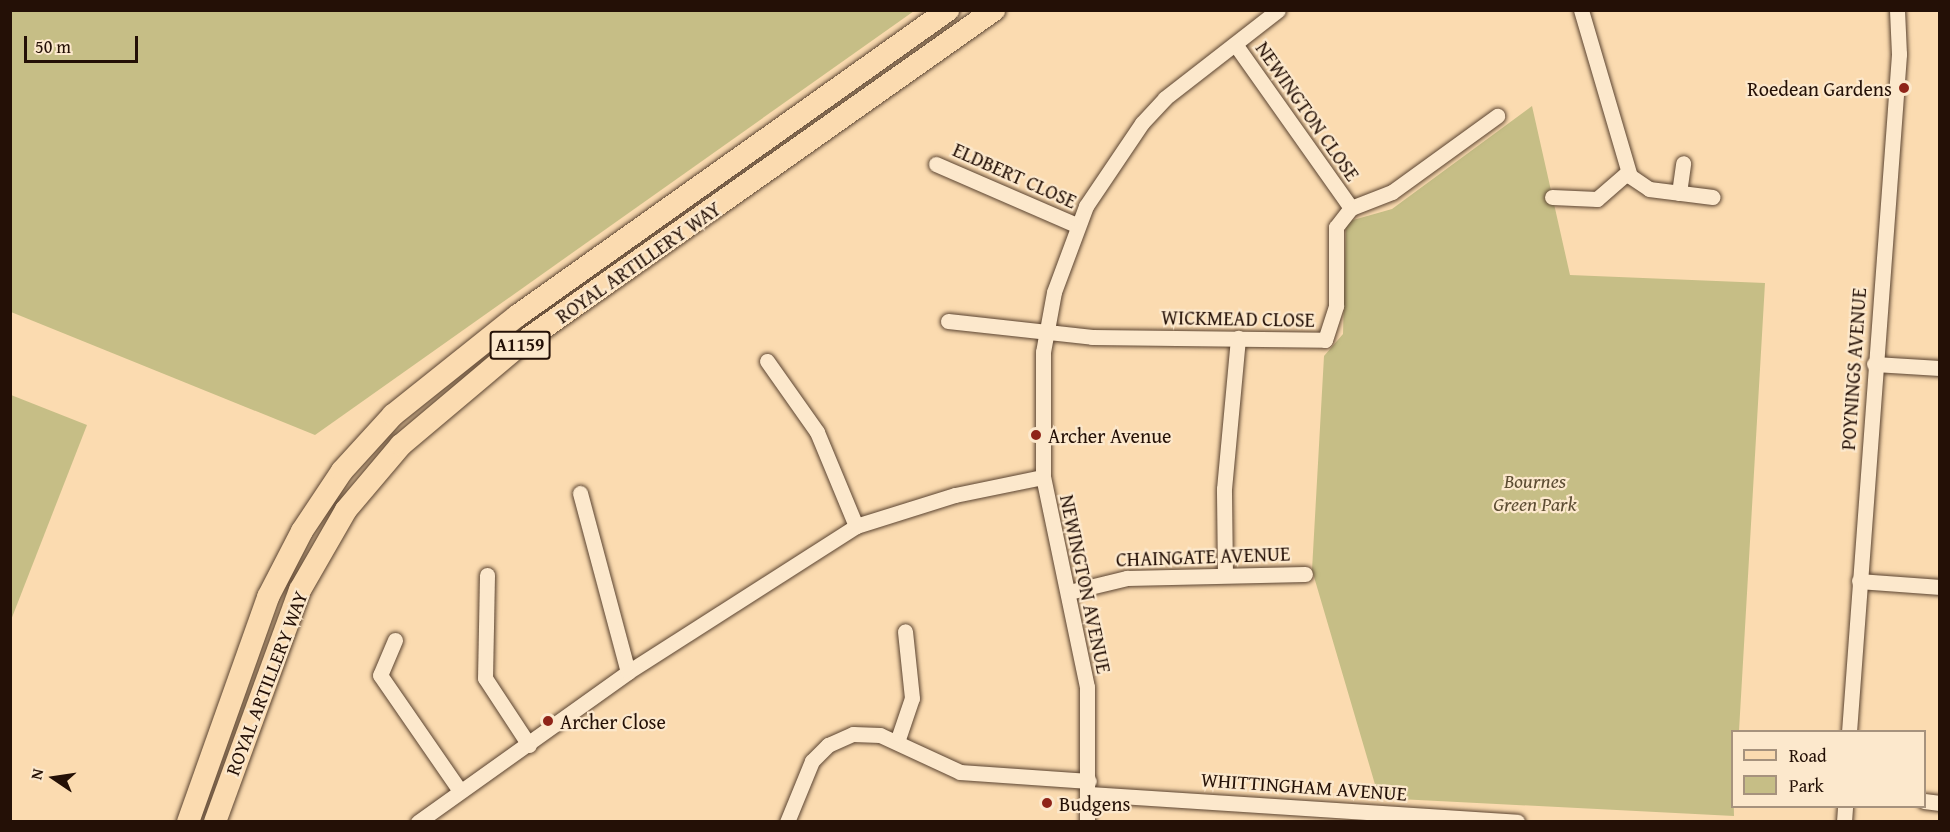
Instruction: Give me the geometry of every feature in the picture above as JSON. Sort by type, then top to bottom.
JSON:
[{"type":"main road","name":"ROYAL ARTILLERY WAY","points":[[188,822],[268,597],[302,531],[342,471],[393,415],[516,315],[948,10]]},
{"type":"main road","name":"ROYAL ARTILLERY WAY","points":[[215,822],[300,590],[346,510],[400,445],[522,343],[994,10]]},
{"type":"street","name":"NEWINGTON AVENUE","points":[[1087,822],[1089,788],[1087,687],[1069,592],[1043,477],[1045,333],[1076,225],[1142,123],[1278,10]]},
{"type":"street","points":[[1581,10],[1602,67],[1628,172],[1644,187],[1712,197]]},
{"type":"street","name":"POYNINGS AVENUE","points":[[1849,730],[1874,364],[1899,54],[1897,10]]},
{"type":"street","name":"NEWINGTON CLOSE","points":[[1235,44],[1351,208],[1392,192],[1497,116]]},
{"type":"street","points":[[1679,193],[1683,163]]},
{"type":"street","name":"ELDBERT CLOSE","points":[[936,164],[1076,225]]},
{"type":"street","points":[[1552,197],[1597,199],[1628,172]]},
{"type":"street","name":"WICKMEAD CLOSE","points":[[948,321],[1045,333],[1238,338],[1329,337],[1336,306],[1336,228],[1351,208]]},
{"type":"street","points":[[1225,575],[1224,489],[1238,338]]},
{"type":"street","points":[[767,361],[817,432],[856,526]]},
{"type":"street","points":[[1874,364],[1940,368]]},
{"type":"street","points":[[418,822],[460,790],[529,745],[628,672],[856,526],[955,495],[1043,477]]},
{"type":"street","points":[[580,493],[628,672]]},
{"type":"street","name":"CHAINGATE AVENUE","points":[[1069,592],[1127,578],[1305,574]]},
{"type":"street","points":[[487,575],[485,678],[529,745]]},
{"type":"street","points":[[1859,581],[1940,587]]},
{"type":"street","points":[[897,742],[912,698],[905,631]]},
{"type":"street","points":[[395,640],[380,675],[460,790]]},
{"type":"street","name":"WHITTINGHAM AVENUE","points":[[787,822],[803,776],[828,745],[866,732],[897,742],[960,772],[1289,814],[1516,822]]},
{"type":"green space","points":[[10,11],[914,11],[315,435],[11,312]]},
{"type":"green space","name":"Bournes Green Park","points":[[1532,106],[1570,275],[1765,283],[1739,730],[1731,730],[1731,808],[1734,808],[1734,816],[1379,798],[1312,570],[1324,356],[1343,334],[1346,222],[1392,209]]},
{"type":"green space","points":[[11,395],[87,425],[11,620]]},
{"type":"place","name":"Roedean Gardens","points":[[1904,88]]},
{"type":"place","name":"Archer Avenue","points":[[1036,435]]},
{"type":"place","name":"Archer Close","points":[[548,721]]},
{"type":"place","name":"Budgens","points":[[1047,803]]}]
